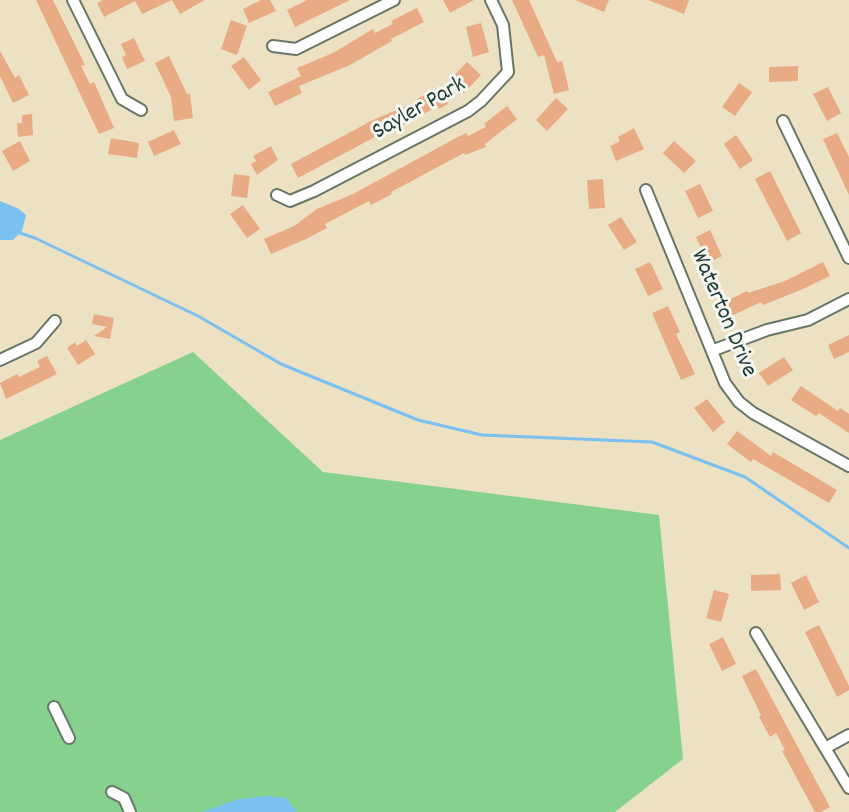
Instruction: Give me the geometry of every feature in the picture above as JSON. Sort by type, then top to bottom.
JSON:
[{"type":"street","points":[[73,0],[122,99],[141,110]]},
{"type":"street","points":[[273,46],[296,48],[394,0]]},
{"type":"street","name":"Sayler Park","points":[[277,195],[290,201],[314,191],[458,117],[481,101],[508,72],[503,25],[491,0]]},
{"type":"street","points":[[783,121],[849,258]]},
{"type":"street","name":"Waterton Drive","points":[[646,190],[714,350],[725,383],[739,402],[776,427],[849,466]]},
{"type":"street","points":[[714,350],[767,330],[808,320],[849,299]]},
{"type":"street","points":[[0,360],[36,344],[55,321]]},
{"type":"street","points":[[756,633],[849,788]]},
{"type":"street","points":[[54,707],[69,738]]},
{"type":"street","points":[[826,747],[849,735]]},
{"type":"street","points":[[112,792],[124,798],[130,812]]},
{"type":"green space","points":[[193,352],[323,472],[659,515],[683,759],[615,812],[0,812],[0,440]]},
{"type":"water","points":[[0,201],[19,209],[26,215],[22,231],[13,240],[0,240]]},
{"type":"water","points":[[266,796],[286,798],[297,812],[202,812],[239,799]]},
{"type":"building","points":[[36,0],[53,0],[85,65],[81,66],[90,84],[94,82],[114,128],[99,134]]},
{"type":"building","points":[[103,0],[172,0],[142,14],[135,1],[104,17],[97,3]]},
{"type":"building","points":[[172,0],[205,0],[180,14]]},
{"type":"building","points":[[261,0],[270,0],[276,11],[249,23],[243,9]]},
{"type":"building","points":[[307,0],[350,0],[295,27],[287,10]]},
{"type":"building","points":[[443,0],[474,0],[450,13]]},
{"type":"building","points":[[512,0],[529,0],[557,62],[562,61],[569,90],[554,94],[544,55],[538,57]]},
{"type":"building","points":[[575,0],[609,0],[604,12]]},
{"type":"building","points":[[648,0],[689,0],[684,14]]},
{"type":"building","points":[[417,8],[424,22],[391,39],[392,41],[350,65],[299,86],[302,93],[275,106],[268,92],[301,76],[297,68],[333,53],[373,29],[375,33],[393,24],[391,21]]},
{"type":"building","points":[[231,20],[247,26],[237,55],[221,49]]},
{"type":"building","points":[[481,23],[489,52],[473,57],[466,27]]},
{"type":"building","points":[[134,38],[145,61],[127,69],[122,57],[126,55],[121,44]]},
{"type":"building","points":[[0,51],[15,78],[19,75],[29,95],[13,103],[0,76]]},
{"type":"building","points":[[169,56],[187,94],[190,94],[193,118],[174,121],[171,97],[155,63]]},
{"type":"building","points":[[244,57],[261,80],[249,90],[231,66]]},
{"type":"building","points":[[467,62],[481,75],[464,93],[450,80]]},
{"type":"building","points":[[798,66],[798,81],[769,82],[769,67]]},
{"type":"building","points":[[739,83],[752,92],[735,116],[722,107]]},
{"type":"building","points":[[828,87],[841,113],[827,121],[813,94]]},
{"type":"building","points":[[434,90],[437,96],[442,93],[448,104],[439,109],[438,106],[376,140],[375,137],[298,178],[291,164],[371,121],[418,101],[417,99]]},
{"type":"building","points":[[556,98],[568,109],[547,131],[536,120]]},
{"type":"building","points":[[507,106],[517,119],[485,144],[486,147],[465,155],[464,153],[371,205],[369,201],[325,224],[327,228],[271,254],[264,239],[294,226],[317,209],[353,194],[456,138],[466,133],[468,136],[486,127],[484,124]]},
{"type":"building","points":[[32,114],[33,135],[18,137],[17,123],[22,123],[22,115]]},
{"type":"building","points":[[634,128],[644,149],[616,161],[610,146],[620,141],[618,137]]},
{"type":"building","points":[[174,130],[181,144],[154,156],[148,142]]},
{"type":"building","points":[[837,133],[849,157],[849,195],[823,139]]},
{"type":"building","points":[[736,135],[753,160],[740,169],[724,144]]},
{"type":"building","points":[[111,138],[139,143],[137,158],[108,154]]},
{"type":"building","points":[[20,141],[30,161],[13,171],[2,151]]},
{"type":"building","points":[[674,141],[696,161],[684,173],[663,153]]},
{"type":"building","points":[[271,146],[278,160],[257,175],[251,164],[256,161],[253,156]]},
{"type":"building","points":[[770,171],[801,233],[787,241],[755,179]]},
{"type":"building","points":[[234,174],[250,176],[247,198],[231,196]]},
{"type":"building","points":[[603,179],[605,208],[589,209],[587,180]]},
{"type":"building","points":[[700,184],[713,211],[698,218],[685,191]]},
{"type":"building","points":[[243,205],[260,229],[247,238],[230,214]]},
{"type":"building","points":[[621,217],[637,242],[624,250],[608,225]]},
{"type":"building","points":[[710,230],[722,256],[708,263],[696,237]]},
{"type":"building","points":[[650,262],[663,289],[648,296],[635,269]]},
{"type":"building","points":[[823,262],[830,276],[803,289],[763,305],[761,302],[727,318],[720,304],[747,291],[748,293],[785,281]]},
{"type":"building","points":[[668,306],[680,332],[676,334],[695,374],[681,380],[652,313]]},
{"type":"building","points":[[94,314],[114,318],[110,339],[94,336],[107,327],[92,324]]},
{"type":"building","points":[[849,335],[849,352],[834,359],[828,345]]},
{"type":"building","points":[[86,340],[95,354],[78,365],[67,348],[75,342],[77,346]]},
{"type":"building","points":[[47,356],[57,374],[6,399],[0,383],[17,374],[19,377],[40,367],[37,361]]},
{"type":"building","points":[[784,357],[793,370],[768,386],[759,373]]},
{"type":"building","points":[[801,386],[838,411],[840,408],[849,414],[849,433],[819,413],[816,416],[791,400]]},
{"type":"building","points":[[707,399],[725,422],[713,432],[694,408]]},
{"type":"building","points":[[737,431],[771,456],[773,452],[837,490],[829,503],[753,459],[751,462],[727,444]]},
{"type":"building","points":[[780,574],[781,590],[751,591],[751,575]]},
{"type":"building","points":[[806,575],[819,602],[804,610],[791,583]]},
{"type":"building","points":[[714,590],[729,594],[721,622],[706,618]]},
{"type":"building","points":[[819,625],[849,686],[849,690],[837,697],[805,632]]},
{"type":"building","points":[[723,637],[736,664],[722,671],[709,644]]},
{"type":"building","points":[[756,669],[830,807],[821,812],[815,812],[782,751],[785,750],[776,733],[770,737],[759,717],[761,715],[742,676]]},
{"type":"waterway","points":[[20,233],[35,238],[198,316],[281,364],[418,420],[482,435],[652,442],[745,477],[849,548]]}]
